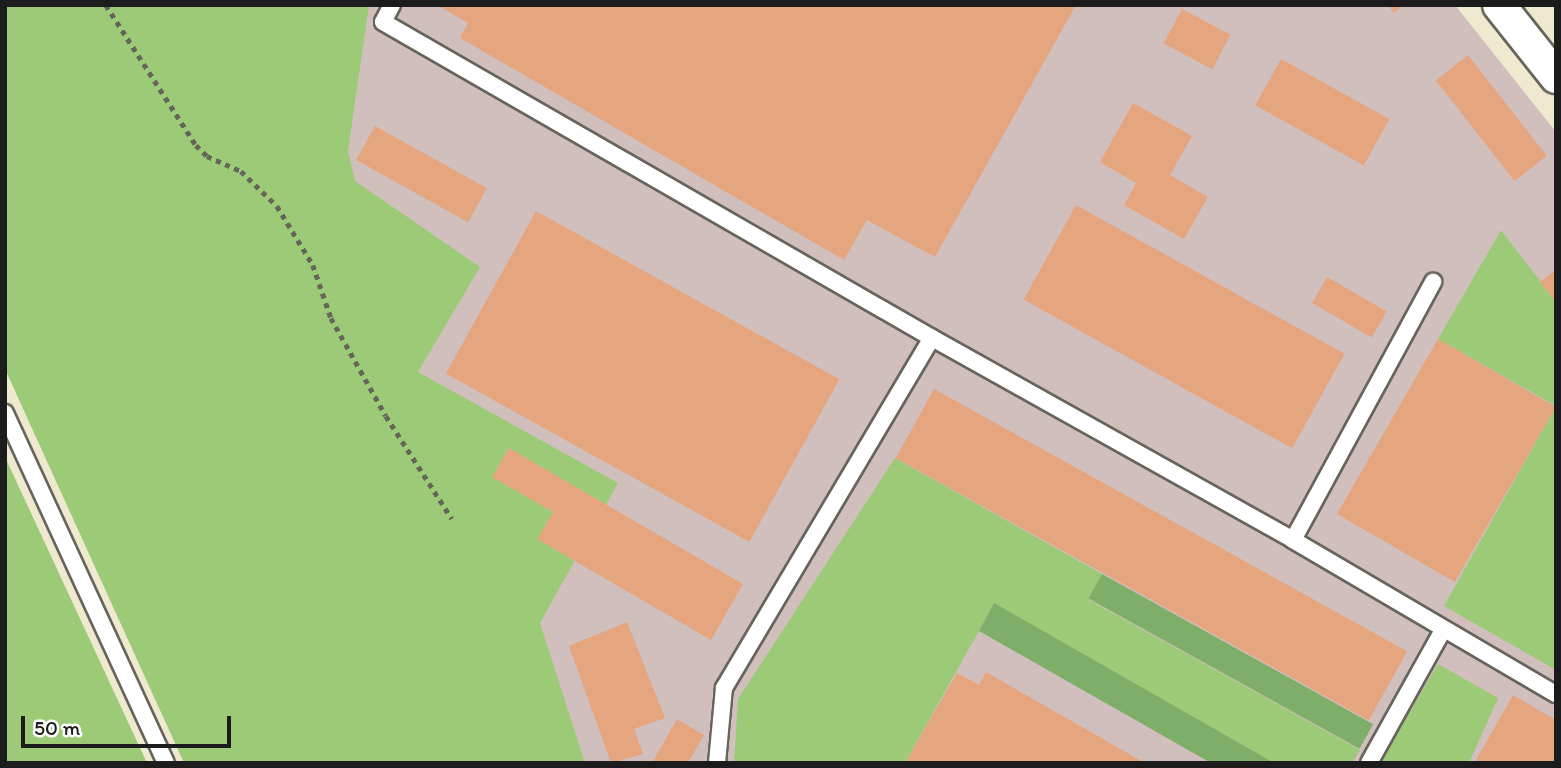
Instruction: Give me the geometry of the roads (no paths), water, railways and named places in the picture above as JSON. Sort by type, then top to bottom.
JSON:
[{"type":"street","points":[[1499,5],[1556,77]]},
{"type":"lane","points":[[392,5],[383,22],[932,338],[1293,540],[1556,694]]},
{"type":"lane","points":[[1293,540],[1433,282]]},
{"type":"lane","points":[[717,763],[724,688],[932,338]]},
{"type":"lane","points":[[5,413],[166,763]]},
{"type":"lane","points":[[1369,763],[1443,630]]}]
